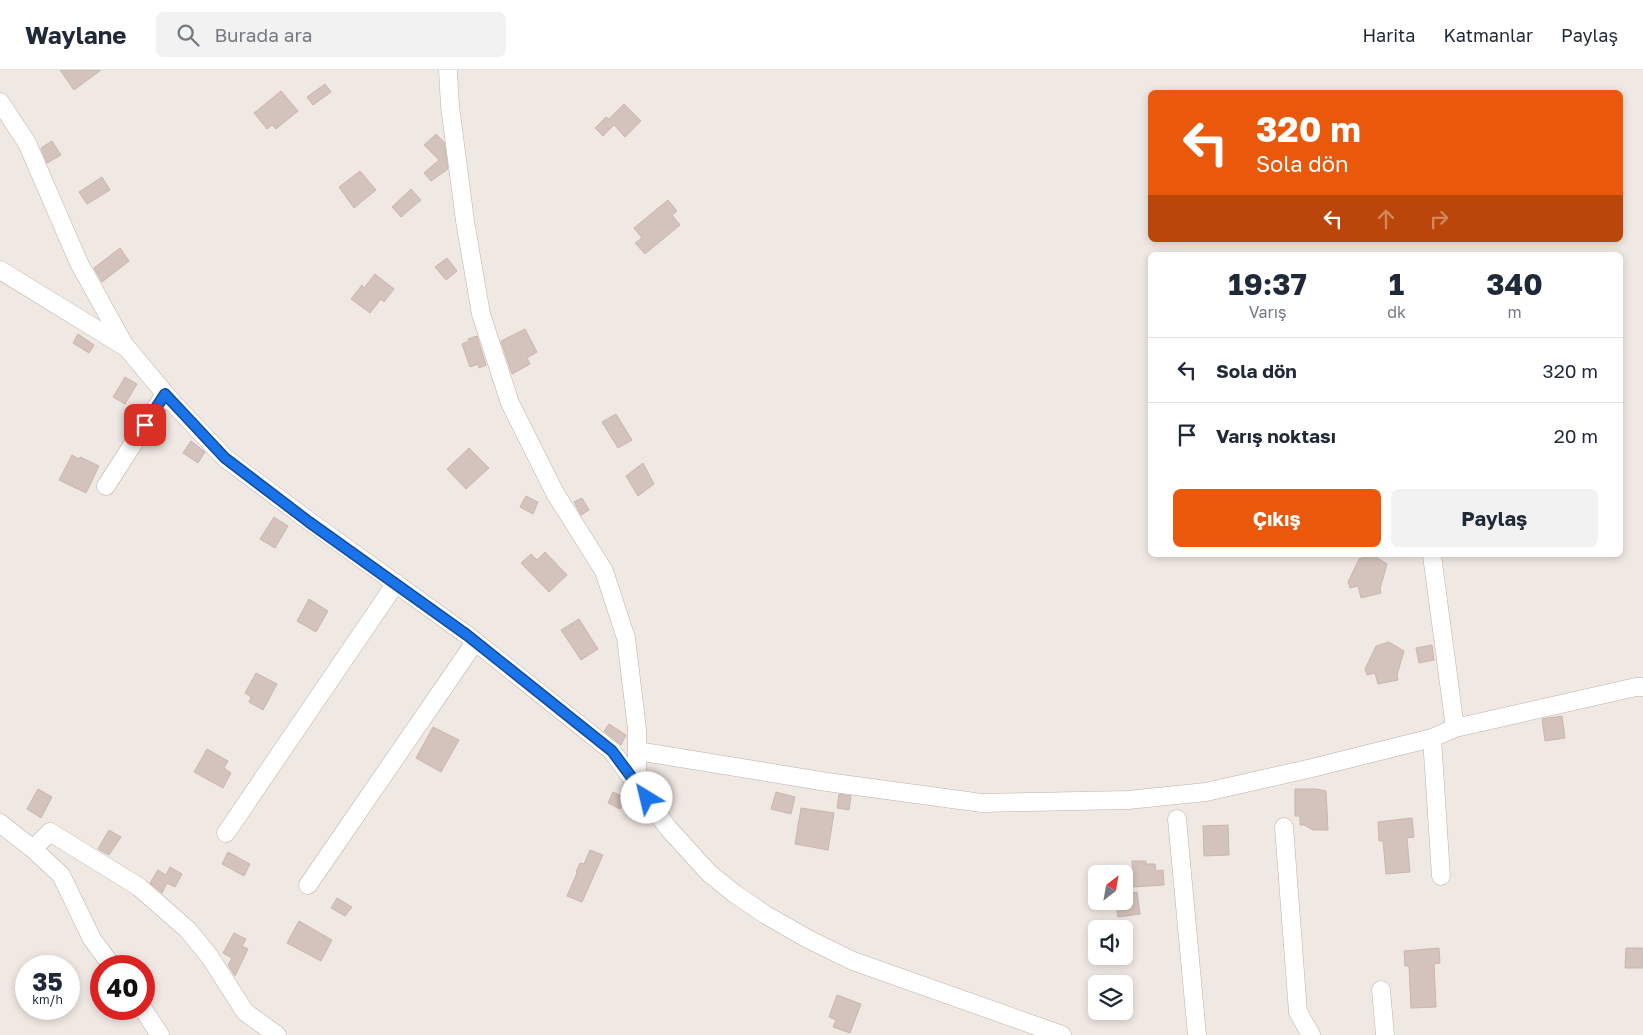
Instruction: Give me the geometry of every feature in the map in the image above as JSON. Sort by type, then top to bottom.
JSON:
[{"type":"street","points":[[448,70],[450,106],[465,221],[481,314],[510,403],[555,493],[604,571],[626,638],[637,729],[637,784]]},
{"type":"street","points":[[0,102],[27,144],[79,264],[127,348],[165,394],[225,458],[309,522],[396,582],[476,642],[612,751],[668,828],[709,873],[735,894],[766,915],[853,962],[1062,1035]]},
{"type":"street","points":[[0,270],[127,348]]},
{"type":"street","points":[[106,486],[165,394]]},
{"type":"street","points":[[1432,557],[1455,728]]},
{"type":"street","points":[[226,833],[396,582]]},
{"type":"street","points":[[308,886],[476,642]]},
{"type":"street","points":[[637,751],[827,782],[982,804],[1128,800],[1206,792],[1432,738],[1455,728],[1643,687]]},
{"type":"street","points":[[1432,738],[1441,876]]},
{"type":"street","points":[[1177,819],[1197,1035]]},
{"type":"street","points":[[0,823],[5,825],[61,875],[92,939],[104,955]]},
{"type":"street","points":[[1284,827],[1298,1012],[1311,1035]]},
{"type":"street","points":[[33,849],[50,832],[139,887],[188,930],[210,957],[245,1012],[277,1035]]},
{"type":"street","points":[[1381,990],[1385,1035]]},
{"type":"street","points":[[150,1020],[160,1035]]},
{"type":"building","points":[[60,70],[101,70],[74,90]]},
{"type":"building","points":[[325,84],[331,92],[313,105],[307,97]]},
{"type":"building","points":[[281,91],[298,111],[276,129],[272,125],[267,129],[254,113]]},
{"type":"building","points":[[624,104],[641,121],[625,137],[614,125],[603,136],[595,128],[606,117],[609,119]]},
{"type":"building","points":[[436,134],[444,142],[448,169],[431,181],[424,173],[439,160],[424,145]]},
{"type":"building","points":[[52,141],[61,155],[47,163],[41,148]]},
{"type":"building","points":[[360,171],[376,190],[354,208],[339,187]]},
{"type":"building","points":[[102,177],[110,190],[87,204],[79,192]]},
{"type":"building","points":[[411,189],[421,200],[401,217],[392,207]]},
{"type":"building","points":[[668,200],[677,211],[672,215],[680,225],[645,254],[635,243],[642,238],[634,228]]},
{"type":"building","points":[[120,248],[129,261],[102,282],[94,268]]},
{"type":"building","points":[[447,258],[457,271],[446,280],[435,267]]},
{"type":"building","points":[[375,274],[394,289],[384,302],[381,299],[370,313],[351,299],[362,285],[364,288]]},
{"type":"building","points":[[525,329],[537,352],[527,358],[530,364],[512,374],[501,341]]},
{"type":"building","points":[[78,334],[94,345],[89,353],[73,343]]},
{"type":"building","points":[[477,336],[486,365],[479,368],[478,364],[470,367],[462,344],[469,341],[468,339]]},
{"type":"building","points":[[125,377],[137,384],[125,404],[113,397]]},
{"type":"building","points":[[616,414],[632,440],[618,448],[602,422]]},
{"type":"building","points":[[191,441],[205,452],[198,463],[183,453]]},
{"type":"building","points":[[469,448],[489,468],[466,489],[447,469]]},
{"type":"building","points":[[72,455],[99,466],[86,493],[59,480]]},
{"type":"building","points":[[643,463],[654,484],[638,496],[626,476]]},
{"type":"building","points":[[526,496],[538,502],[533,514],[520,507]]},
{"type":"building","points":[[582,498],[589,510],[581,515],[574,502]]},
{"type":"building","points":[[274,517],[288,526],[275,548],[260,539]]},
{"type":"building","points":[[545,552],[567,575],[549,592],[521,563],[531,554],[537,560]]},
{"type":"building","points":[[1376,557],[1387,564],[1380,589],[1381,593],[1361,598],[1358,586],[1350,588],[1348,582],[1359,559]]},
{"type":"building","points":[[309,599],[328,611],[316,632],[297,621]]},
{"type":"building","points":[[579,619],[598,649],[581,660],[561,630]]},
{"type":"building","points":[[1389,642],[1404,651],[1397,675],[1398,680],[1378,684],[1375,673],[1367,675],[1365,669],[1376,646]]},
{"type":"building","points":[[1432,645],[1434,660],[1419,663],[1416,648]]},
{"type":"building","points":[[256,673],[277,684],[263,710],[249,702],[251,697],[245,693]]},
{"type":"building","points":[[1562,716],[1565,738],[1545,741],[1542,719]]},
{"type":"building","points":[[609,724],[626,735],[621,745],[604,731]]},
{"type":"building","points":[[433,727],[459,740],[441,772],[416,758]]},
{"type":"building","points":[[207,749],[228,761],[224,768],[231,773],[223,788],[194,772]]},
{"type":"building","points":[[38,789],[52,797],[41,818],[27,809]]},
{"type":"building","points":[[1295,789],[1326,791],[1328,830],[1313,830],[1300,825],[1300,816],[1295,816]]},
{"type":"building","points":[[613,792],[625,798],[620,809],[608,803]]},
{"type":"building","points":[[776,792],[795,797],[791,814],[771,809]]},
{"type":"building","points":[[839,794],[851,796],[849,810],[837,808]]},
{"type":"building","points":[[801,808],[834,813],[828,850],[795,844]]},
{"type":"building","points":[[1412,818],[1414,837],[1407,838],[1410,872],[1386,874],[1383,841],[1379,841],[1378,822]]},
{"type":"building","points":[[1228,825],[1229,855],[1204,856],[1203,826]]},
{"type":"building","points":[[109,830],[121,837],[109,855],[98,849]]},
{"type":"building","points":[[590,850],[603,855],[582,902],[567,896],[580,863],[584,864]]},
{"type":"building","points":[[228,852],[250,864],[244,876],[222,864]]},
{"type":"building","points":[[1132,861],[1146,861],[1146,864],[1155,864],[1156,871],[1163,870],[1164,885],[1133,887]]},
{"type":"building","points":[[170,867],[182,874],[175,887],[167,883],[162,893],[150,883],[158,870],[166,875]]},
{"type":"building","points":[[1137,892],[1140,914],[1118,917],[1117,910],[1133,910],[1133,893]]},
{"type":"building","points":[[337,898],[352,907],[345,916],[331,908]]},
{"type":"building","points":[[299,921],[332,940],[321,961],[287,943]]},
{"type":"building","points":[[234,933],[246,939],[242,946],[248,949],[235,976],[228,965],[232,958],[223,953]]},
{"type":"building","points":[[1439,948],[1440,963],[1434,964],[1436,1007],[1411,1008],[1409,966],[1405,966],[1404,951]]},
{"type":"building","points":[[1626,948],[1643,948],[1643,968],[1625,968]]},
{"type":"building","points":[[837,995],[861,1004],[850,1033],[833,1027],[836,1020],[829,1017]]},
{"type":"route","points":[[145,425],[165,394],[225,458],[309,522],[396,582],[467,635],[612,751],[647,798]]}]
